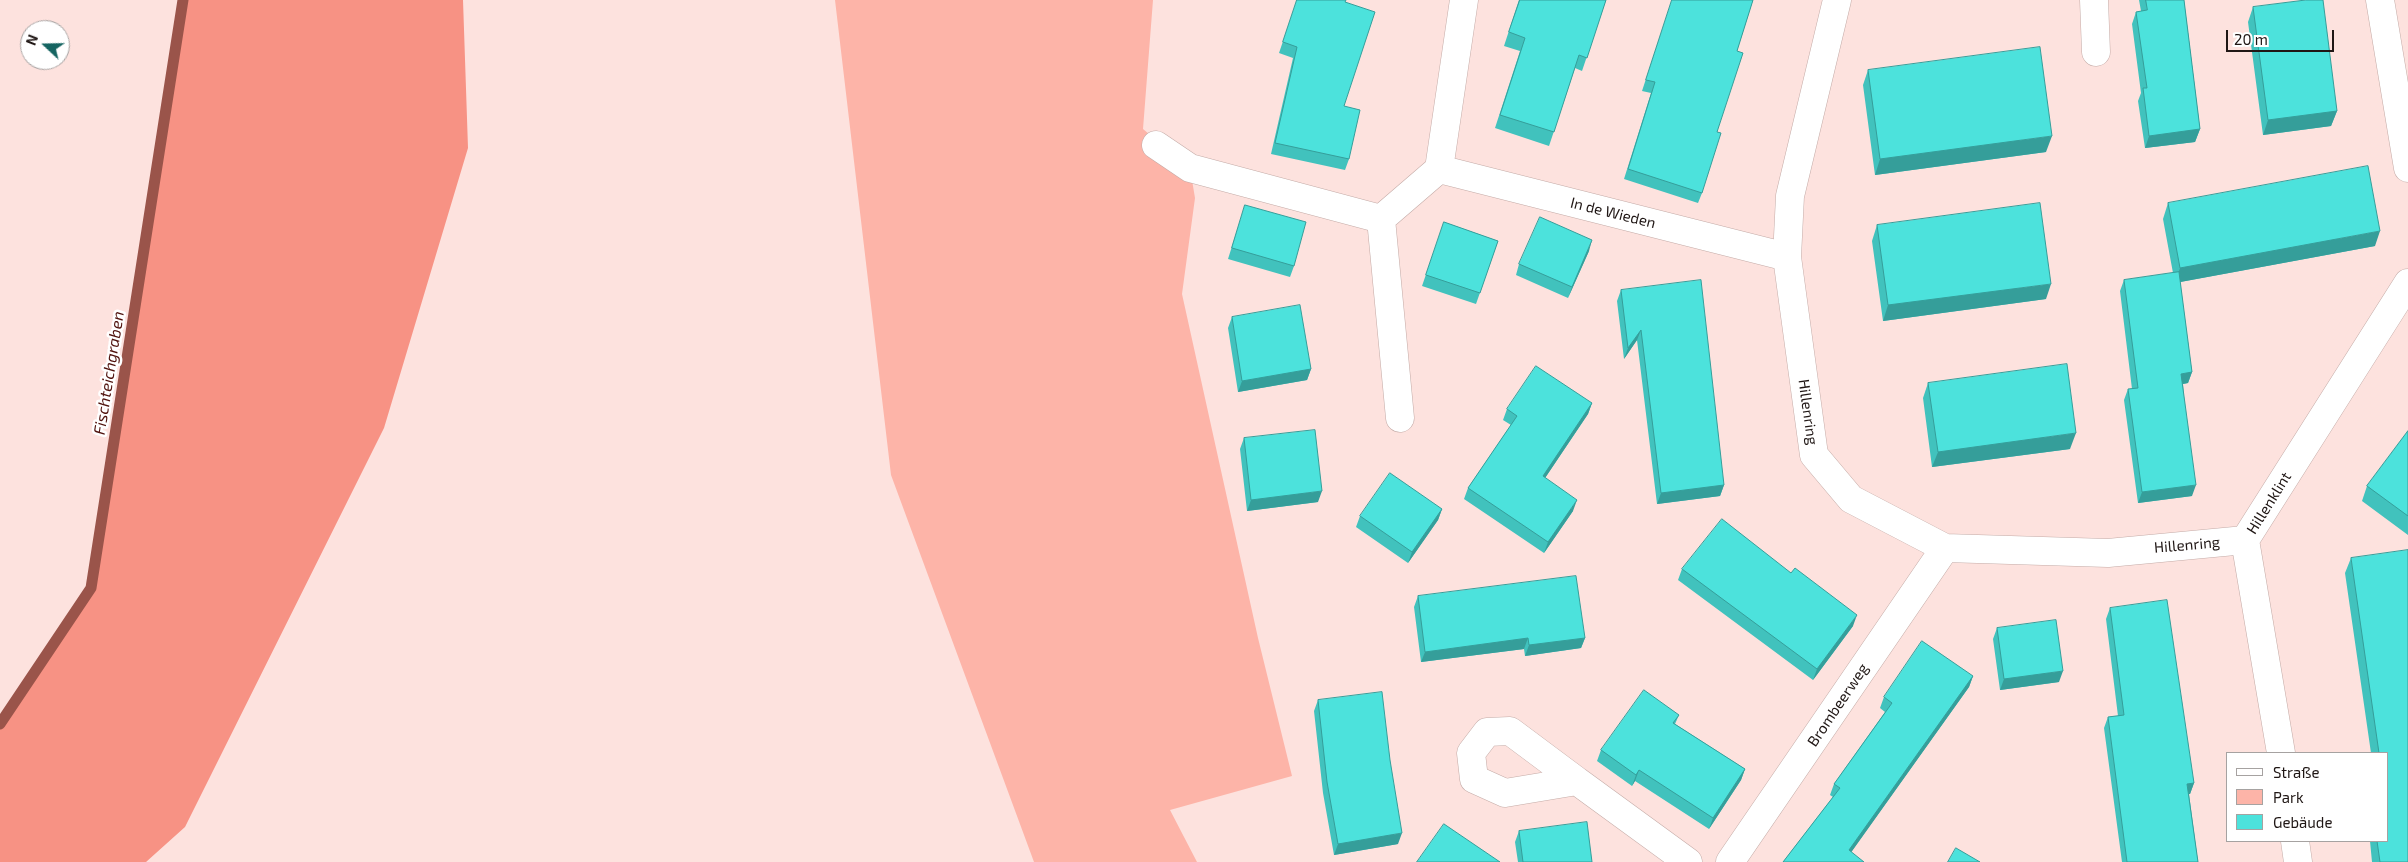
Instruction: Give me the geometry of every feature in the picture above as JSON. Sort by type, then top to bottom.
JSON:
[{"type":"street","points":[[1381,219],[1439,169],[1464,0]]},
{"type":"street","name":"Hillenring","points":[[1837,0],[1790,196],[1787,257],[1814,455],[1851,499],[1946,548],[2108,552],[2246,540]]},
{"type":"street","points":[[2094,0],[2096,52]]},
{"type":"street","points":[[2380,0],[2408,168]]},
{"type":"street","points":[[1156,145],[1190,168],[1381,219]]},
{"type":"street","name":"In de Wieden","points":[[1439,169],[1787,257]]},
{"type":"street","points":[[1381,219],[1400,418]]},
{"type":"street","name":"Hillenklint","points":[[2281,752],[2246,540],[2408,284]]},
{"type":"street","name":"Brombeerweg","points":[[1730,862],[1946,548]]},
{"type":"street","points":[[1578,781],[1688,862]]},
{"type":"street","points":[[2295,842],[2298,862]]},
{"type":"green space","points":[[835,0],[1153,0],[1143,129],[1190,168],[1195,198],[1182,294],[1258,638],[1292,776],[1170,810],[1197,862],[1034,862],[891,475]]},
{"type":"shaded area","points":[[183,0],[463,0],[468,148],[384,428],[185,827],[146,862],[0,862],[0,724],[91,588]]},
{"type":"building","points":[[1297,0],[1346,0],[1345,2],[1375,12],[1344,106],[1360,110],[1349,159],[1275,143],[1297,47],[1283,42]]},
{"type":"building","points":[[1520,0],[1606,0],[1587,58],[1579,55],[1554,132],[1500,115],[1525,38],[1509,32]]},
{"type":"building","points":[[1672,0],[1753,0],[1737,51],[1743,53],[1717,132],[1721,133],[1702,193],[1628,169],[1655,82],[1646,80]]},
{"type":"building","points":[[2146,0],[2184,0],[2200,129],[2149,136],[2143,88],[2147,88],[2136,12],[2147,10]]},
{"type":"building","points":[[2306,0],[2323,0],[2337,111],[2268,120],[2253,7]]},
{"type":"building","points":[[2040,47],[2052,136],[1880,159],[1868,70]]},
{"type":"building","points":[[2368,166],[2380,231],[2180,268],[2168,203]]},
{"type":"building","points":[[2040,203],[2051,284],[1888,305],[1877,225]]},
{"type":"building","points":[[1245,205],[1306,222],[1294,266],[1232,248]]},
{"type":"building","points":[[1540,217],[1592,240],[1572,287],[1519,264]]},
{"type":"building","points":[[1444,222],[1498,241],[1480,293],[1426,275]]},
{"type":"building","points":[[2179,272],[2192,372],[2181,374],[2196,485],[2142,492],[2128,389],[2138,388],[2124,280]]},
{"type":"building","points":[[1701,280],[1724,485],[1661,493],[1641,330],[1628,348],[1621,290]]},
{"type":"building","points":[[1300,305],[1311,369],[1242,381],[1232,317]]},
{"type":"building","points":[[2067,364],[2076,433],[1938,452],[1928,383]]},
{"type":"building","points":[[1536,366],[1592,403],[1543,476],[1577,500],[1548,542],[1468,488],[1517,416],[1507,409]]},
{"type":"building","points":[[1315,430],[1322,491],[1251,500],[1244,438]]},
{"type":"building","points":[[2408,431],[2408,516],[2367,486]]},
{"type":"building","points":[[1390,473],[1442,509],[1412,552],[1360,516]]},
{"type":"building","points":[[1722,519],[1791,573],[1795,568],[1857,615],[1817,669],[1682,569]]},
{"type":"building","points":[[2408,550],[2408,862],[2380,862],[2377,842],[2388,842],[2388,752],[2379,752],[2351,558]]},
{"type":"building","points":[[1576,576],[1585,638],[1529,645],[1528,638],[1425,652],[1418,596]]},
{"type":"building","points":[[2167,600],[2194,783],[2187,784],[2198,862],[2127,862],[2108,717],[2124,715],[2110,608]]},
{"type":"building","points":[[2056,620],[2063,671],[2004,679],[1997,628]]},
{"type":"building","points":[[1922,641],[1973,676],[1849,850],[1864,862],[1783,862],[1840,788],[1834,784],[1892,703],[1884,697]]},
{"type":"building","points":[[1644,690],[1679,715],[1673,723],[1745,769],[1713,818],[1639,770],[1636,775],[1601,750]]},
{"type":"building","points":[[1382,692],[1390,760],[1402,833],[1338,844],[1327,782],[1318,700]]},
{"type":"building","points":[[1587,822],[1592,862],[1523,862],[1519,831]]},
{"type":"building","points":[[1444,824],[1500,862],[1417,862]]},
{"type":"building","points":[[1956,848],[1980,862],[1948,862]]},
{"type":"waterway","name":"Fischteichgraben","points":[[0,724],[91,588],[183,0]]}]
